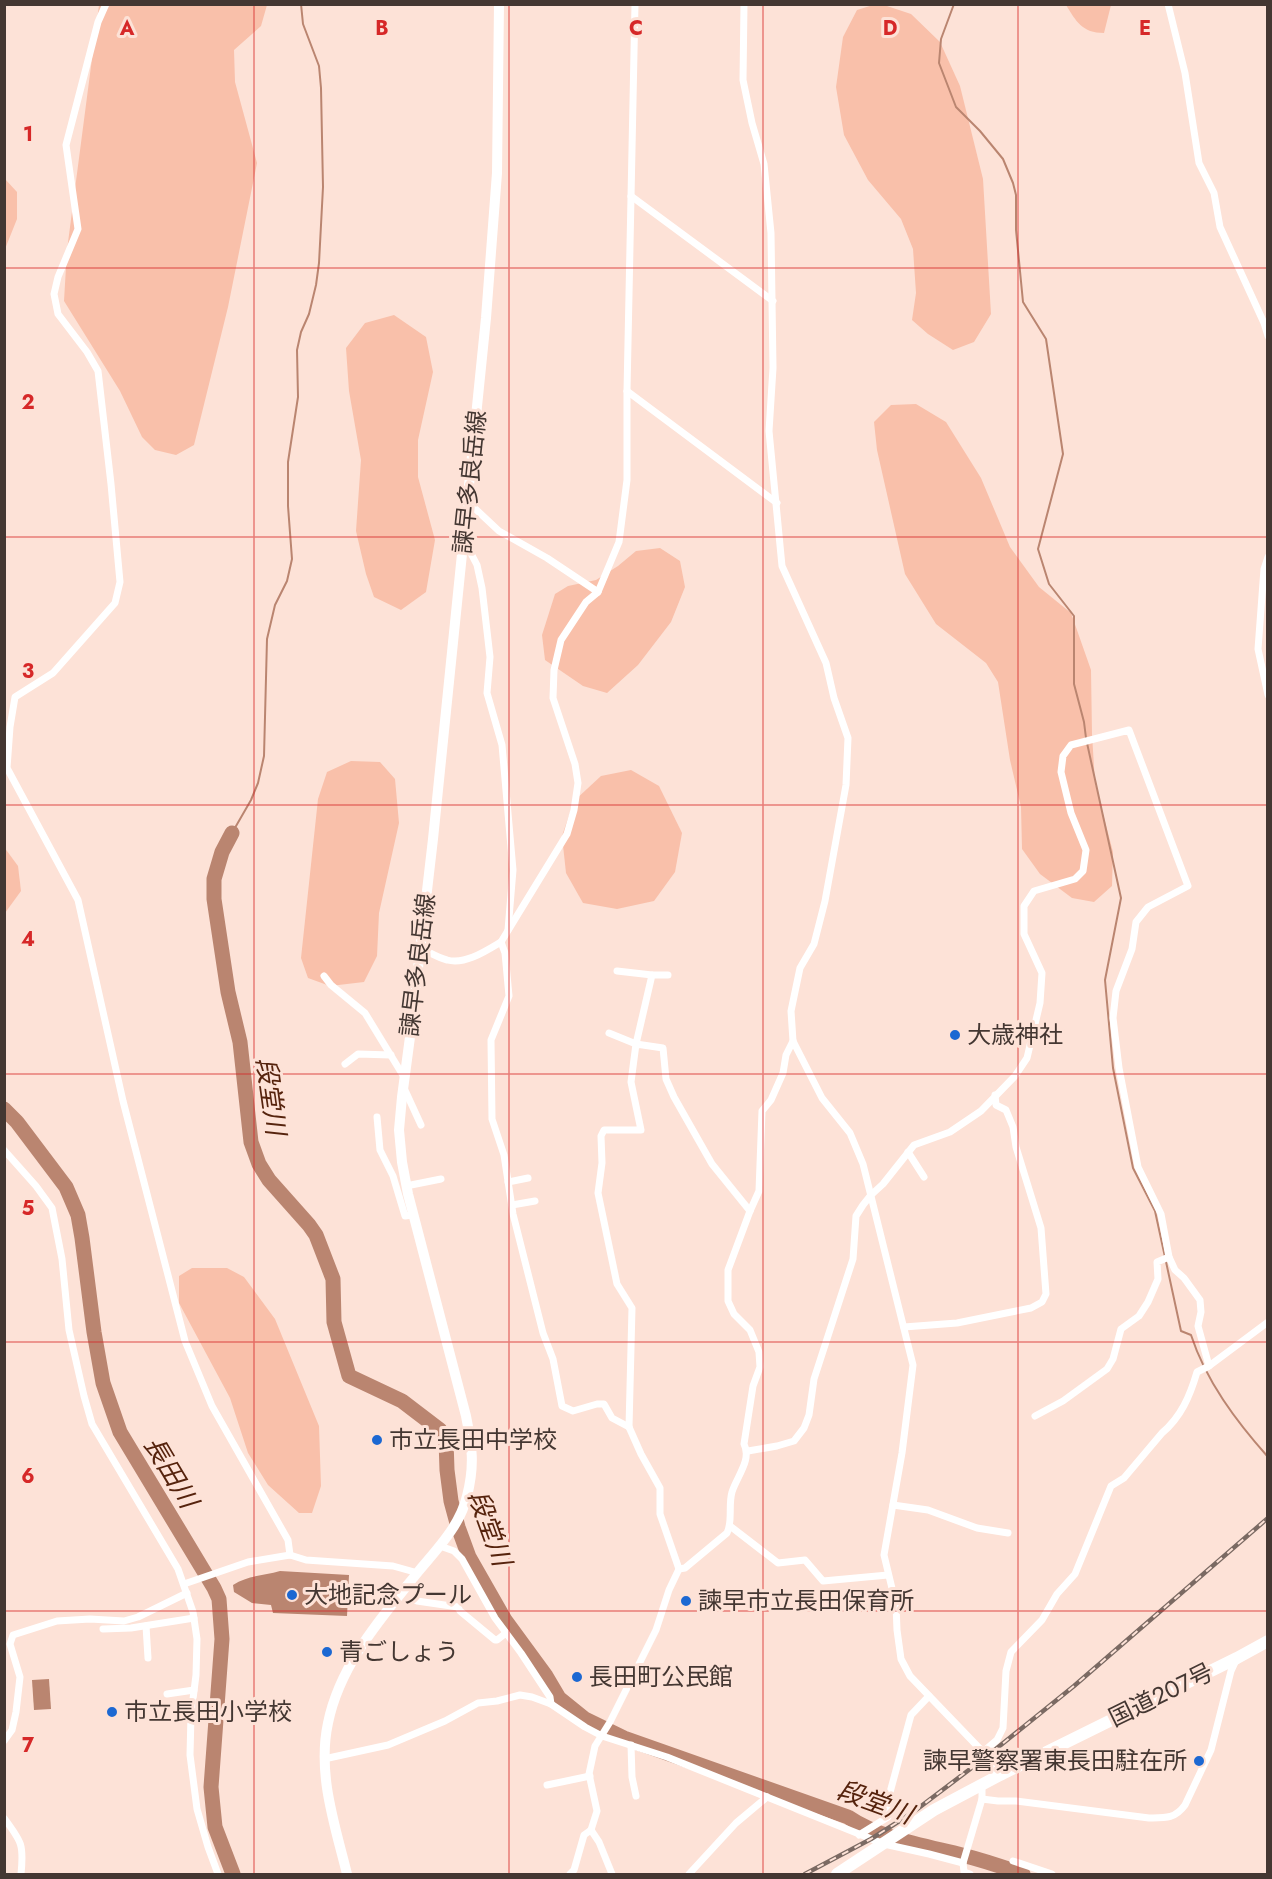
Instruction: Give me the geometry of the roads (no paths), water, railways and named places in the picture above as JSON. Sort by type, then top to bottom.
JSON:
[{"type":"highway","name":"国道207号","points":[[837,1875],[934,1810],[1268,1641]]},
{"type":"main road","name":"諫早多良岳線","points":[[347,1875],[326,1785],[324,1759],[328,1723],[339,1688],[353,1659],[372,1631],[443,1542],[462,1513],[472,1469],[472,1447],[463,1404],[406,1186],[399,1130],[468,502],[495,221],[499,4]]},
{"type":"street","points":[[106,4],[98,22],[66,145],[78,229],[58,277],[54,294],[58,314],[98,370],[120,582],[115,603],[53,673],[15,697],[7,768],[78,900],[123,1101],[185,1341],[212,1406],[288,1540],[290,1555]]},
{"type":"street","points":[[420,948],[448,961],[465,960],[501,942],[567,834],[574,810],[578,783],[575,764],[553,698],[554,670],[561,640],[586,602],[598,592],[619,542],[627,480],[635,4]]},
{"type":"street","points":[[744,4],[743,80],[764,164],[771,233],[773,368],[769,431],[782,566],[826,663],[834,698],[848,738],[846,785],[825,901],[814,944],[800,968],[790,1011],[793,1041],[822,1098],[850,1133],[862,1164],[914,1365],[884,1555],[896,1605],[901,1659],[910,1676],[982,1752],[1000,1775]]},
{"type":"street","points":[[1168,4],[1185,73],[1199,163],[1214,193],[1220,226],[1268,336]]},
{"type":"street","points":[[631,196],[773,301]]},
{"type":"street","points":[[627,391],[777,503]]},
{"type":"street","points":[[468,502],[499,531],[547,558],[598,592]]},
{"type":"street","points":[[464,539],[477,565],[482,588],[490,657],[487,693],[502,745],[513,870],[508,932]]},
{"type":"street","points":[[1268,557],[1264,569],[1258,649],[1268,695]]},
{"type":"street","points":[[748,1451],[794,1441],[804,1428],[809,1415],[814,1379],[853,1259],[856,1216],[914,1145],[950,1132],[981,1111],[1015,1076],[1027,1058],[1040,1003],[1042,973],[1024,934],[1024,906],[1034,891],[1075,879],[1083,871],[1086,850],[1071,813],[1060,772],[1063,756],[1071,745],[1129,730],[1188,886],[1148,908],[1136,922],[1132,949],[1116,991],[1113,1018],[1119,1068],[1138,1167],[1161,1214],[1168,1258],[1200,1300],[1201,1312],[1198,1326],[1209,1366]]},
{"type":"street","points":[[501,942],[505,953],[509,996],[491,1040],[492,1119],[504,1155],[524,1263],[543,1333],[553,1359],[562,1406],[573,1411],[604,1404],[612,1418],[629,1427]]},
{"type":"street","points":[[617,971],[668,975]]},
{"type":"street","points":[[570,1875],[574,1870],[584,1836],[591,1830],[597,1811],[590,1776],[595,1746],[610,1722],[656,1630],[669,1590],[679,1569],[660,1514],[660,1488],[629,1427],[632,1308],[617,1284],[598,1193],[602,1163],[601,1136],[604,1130],[641,1130],[632,1082],[636,1044],[652,975]]},
{"type":"street","points":[[324,976],[331,985],[364,1013],[391,1055],[421,1125]]},
{"type":"street","points":[[609,1034],[636,1044],[663,1048],[666,1079],[674,1097],[712,1164],[750,1211]]},
{"type":"street","points":[[679,1569],[685,1568],[727,1533],[730,1527],[729,1505],[732,1491],[746,1461],[748,1451],[744,1444],[753,1386],[760,1367],[759,1352],[750,1330],[734,1314],[728,1301],[728,1270],[759,1191],[762,1111],[771,1100],[783,1073],[786,1055],[793,1041]]},
{"type":"street","points":[[345,1064],[358,1054],[391,1055]]},
{"type":"street","points":[[904,1327],[957,1323],[1031,1308],[1042,1302],[1046,1294],[1041,1228],[1016,1147],[1014,1127],[1006,1110],[996,1105],[995,1095]]},
{"type":"street","points":[[377,1118],[380,1150],[393,1176],[405,1216],[413,1215]]},
{"type":"street","points":[[4,1150],[52,1208],[62,1259],[69,1330],[92,1424],[188,1583],[187,1593],[197,1639],[191,1715],[192,1778],[197,1809],[218,1875]]},
{"type":"street","points":[[908,1152],[924,1177]]},
{"type":"street","points":[[508,1182],[528,1178]]},
{"type":"street","points":[[406,1186],[441,1179]]},
{"type":"street","points":[[512,1205],[535,1201]]},
{"type":"street","points":[[1035,1416],[1064,1401],[1107,1369],[1113,1359],[1121,1329],[1139,1316],[1148,1302],[1158,1279],[1157,1262],[1168,1258]]},
{"type":"street","points":[[982,1752],[997,1740],[1003,1728],[1006,1671],[1011,1652],[1042,1620],[1057,1594],[1075,1574],[1111,1486],[1124,1478],[1169,1427],[1188,1400],[1197,1372],[1209,1366],[1268,1322]]},
{"type":"street","points":[[893,1506],[928,1510],[977,1528],[1008,1533]]},
{"type":"street","points":[[730,1527],[778,1563],[805,1560],[823,1581],[888,1575]]},
{"type":"street","points":[[443,1542],[462,1559],[495,1618],[550,1697],[551,1704]]},
{"type":"street","points":[[188,1583],[248,1562],[290,1555],[306,1560],[393,1566],[418,1573]]},
{"type":"street","points":[[4,1741],[12,1730],[20,1677],[10,1644],[13,1635],[57,1622],[90,1619],[124,1621],[138,1617],[187,1593]]},
{"type":"street","points":[[417,1601],[458,1607],[495,1640],[506,1633]]},
{"type":"street","points":[[103,1629],[131,1628],[194,1618]]},
{"type":"street","points":[[146,1626],[148,1658]]},
{"type":"street","points":[[982,1798],[1149,1818],[1171,1818],[1185,1805],[1211,1750],[1231,1671],[1237,1658]]},
{"type":"street","points":[[167,1694],[194,1690]]},
{"type":"street","points":[[324,1759],[388,1745],[445,1721],[478,1703],[520,1695],[551,1704],[602,1736],[667,1757],[859,1835],[963,1863]]},
{"type":"street","points":[[859,1835],[888,1817],[889,1796],[911,1715],[929,1696]]},
{"type":"street","points":[[631,1745],[636,1796]]},
{"type":"street","points":[[547,1785],[590,1776]]},
{"type":"street","points":[[970,1875],[964,1872],[963,1863],[982,1798],[982,1784]]},
{"type":"street","points":[[689,1875],[736,1823],[767,1797]]},
{"type":"street","points":[[4,1818],[16,1834],[23,1852],[21,1875]]},
{"type":"street","points":[[591,1830],[599,1842],[612,1875]]},
{"type":"street","points":[[1012,1861],[1052,1875]]},
{"type":"waterway","points":[[232,833],[251,800],[258,783],[264,756],[267,639],[275,605],[287,581],[292,559],[288,506],[288,462],[298,397],[297,350],[301,332],[309,314],[319,263],[323,187],[321,88],[319,66],[303,24],[301,4]]},
{"type":"waterway","points":[[954,4],[941,39],[939,63],[956,107],[1003,159],[1013,183],[1016,195],[1016,230],[1023,302],[1046,339],[1063,454],[1038,549],[1049,584],[1074,616],[1074,684],[1086,738]]},
{"type":"waterway","points":[[1087,743],[1121,898],[1105,980],[1113,1068],[1133,1168],[1155,1211],[1181,1331],[1191,1335],[1197,1352],[1223,1400],[1268,1457]]},
{"type":"waterway","name":"段堂川","points":[[232,833],[222,852],[214,879],[214,899],[228,992],[240,1042],[251,1142],[259,1164],[269,1180],[316,1235],[333,1279],[334,1322],[349,1376],[402,1401],[440,1430],[446,1440],[451,1501],[469,1557],[505,1620],[546,1676],[559,1698],[585,1719],[624,1738],[848,1817],[873,1831],[1023,1874]]},
{"type":"waterway","name":"長田川","points":[[4,1109],[17,1122],[66,1187],[78,1215],[103,1383],[120,1432],[219,1599],[222,1639],[211,1787],[215,1827],[233,1874]]},
{"type":"railway","points":[[805,1874],[871,1839],[912,1813],[986,1757],[1074,1686],[1268,1518]]},
{"type":"place","name":"大歳神社","points":[[955,1035]]},
{"type":"place","name":"市立長田中学校","points":[[377,1440]]},
{"type":"place","name":"大地記念プール","points":[[292,1595]]},
{"type":"place","name":"諫早市立長田保育所","points":[[686,1601]]},
{"type":"place","name":"青ごしょう","points":[[327,1652]]},
{"type":"place","name":"長田町公民館","points":[[577,1677]]},
{"type":"place","name":"市立長田小学校","points":[[112,1712]]},
{"type":"place","name":"諫早警察署東長田駐在所","points":[[1199,1761]]}]
